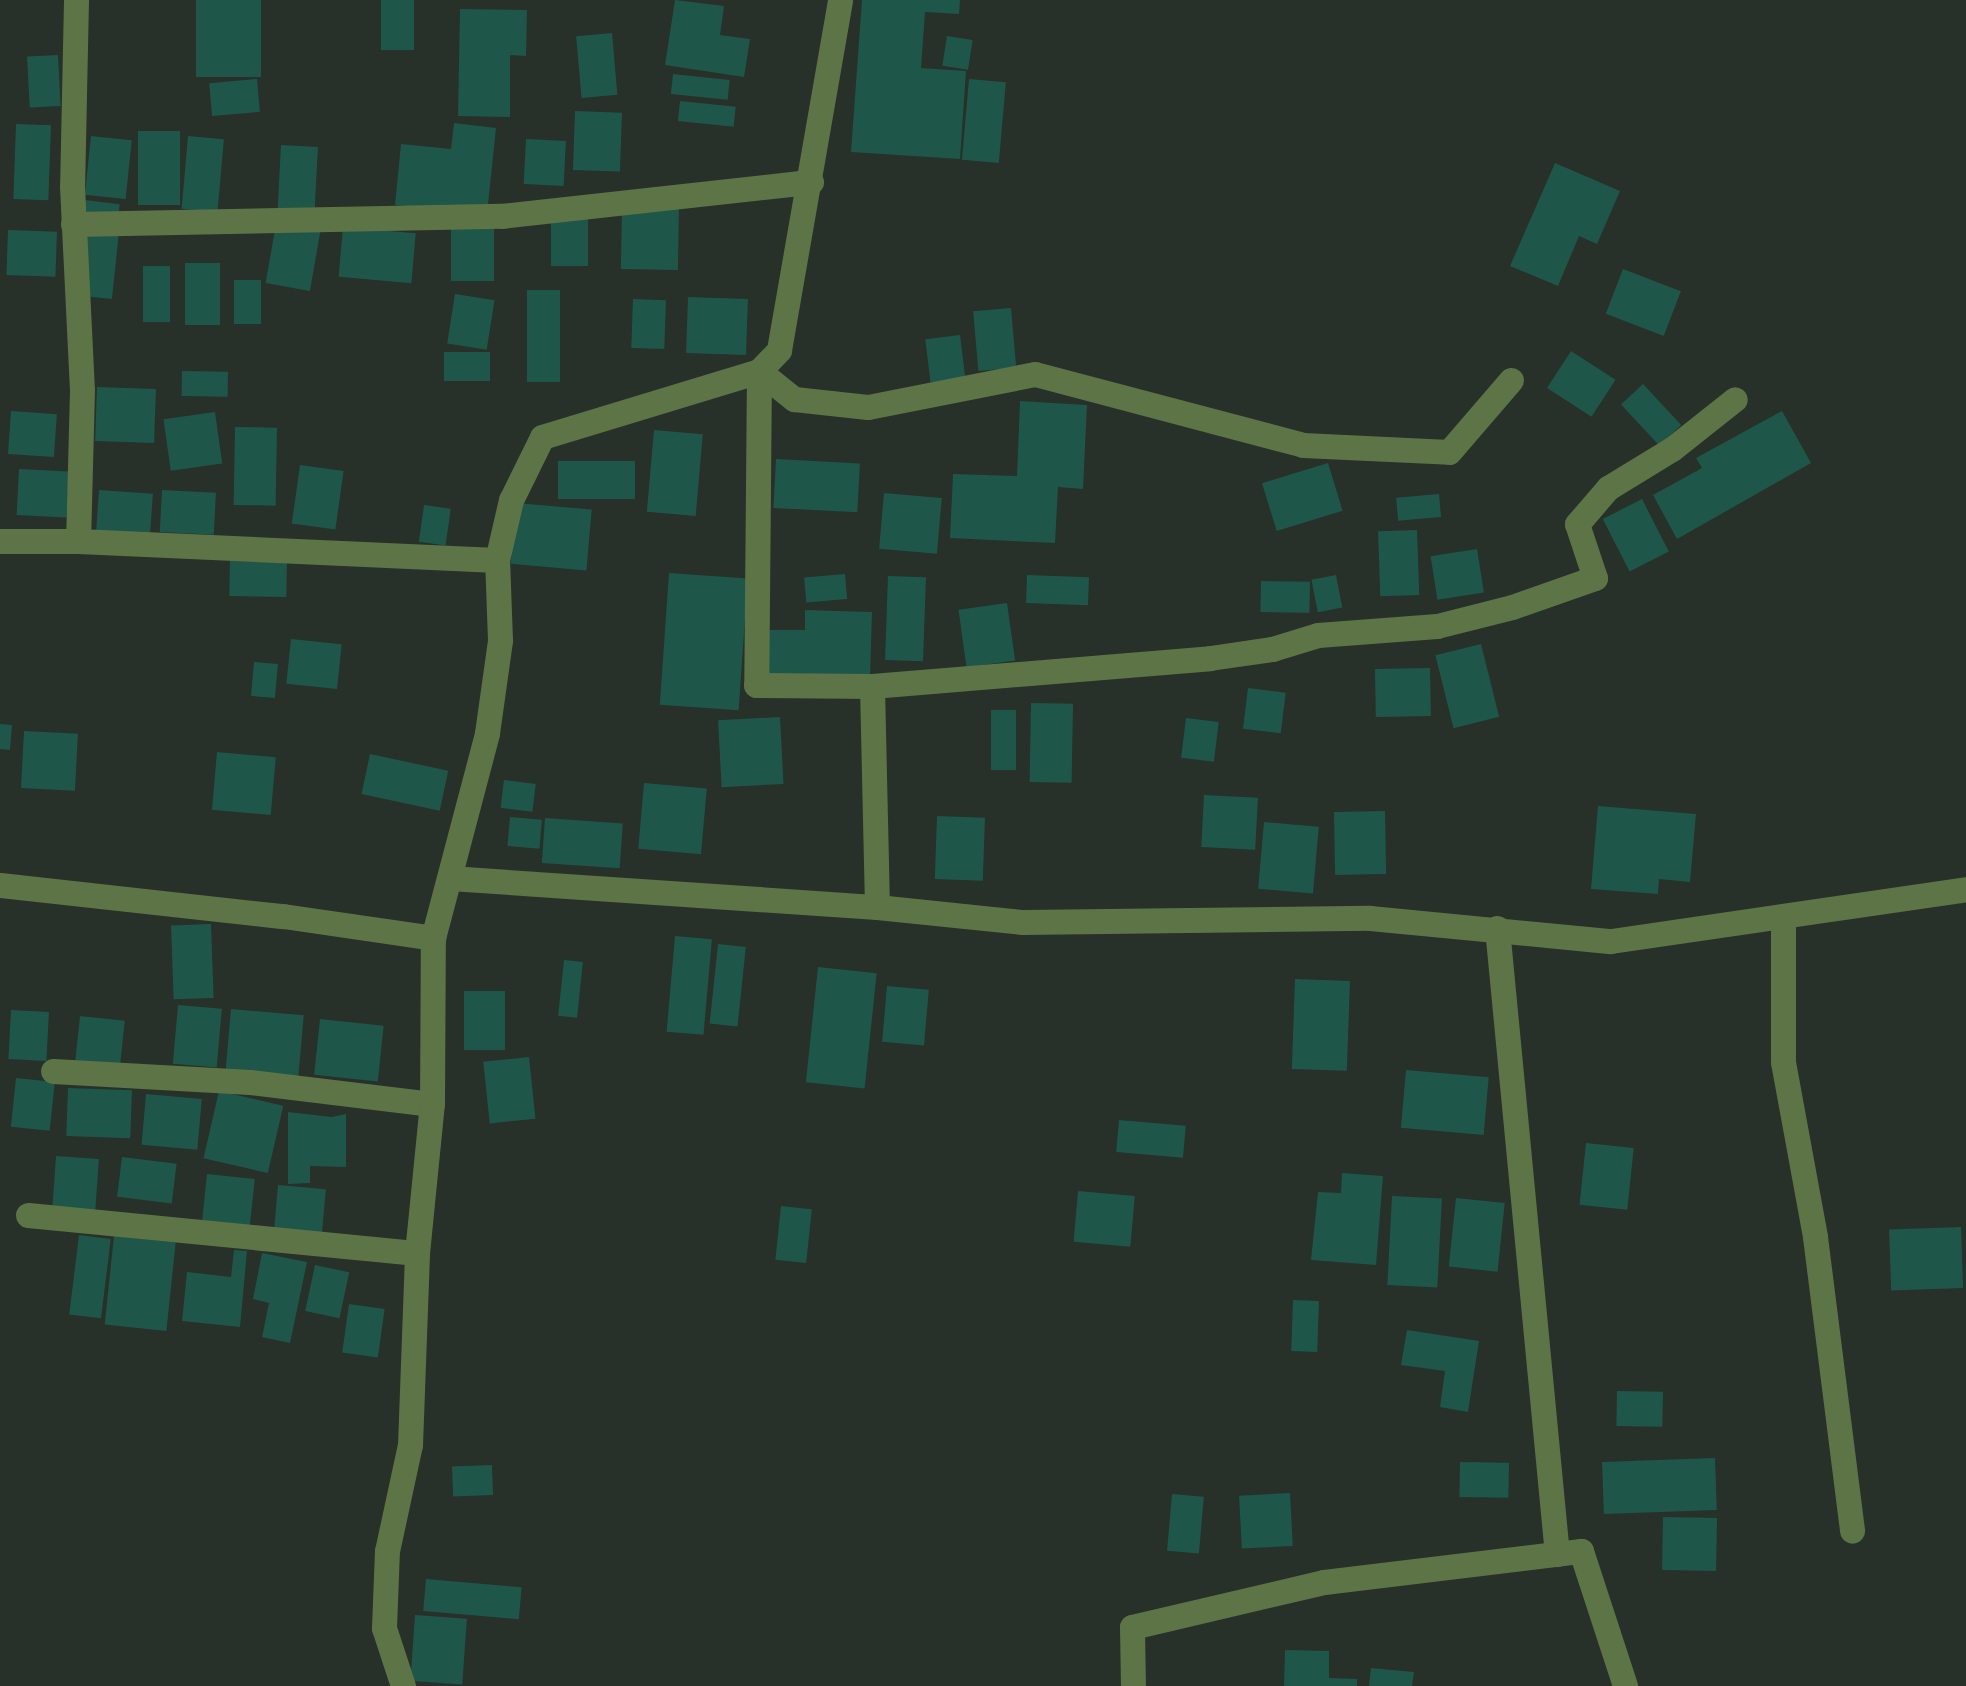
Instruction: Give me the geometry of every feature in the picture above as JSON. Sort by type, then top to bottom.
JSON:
[{"type":"street","points":[[76,0],[73,224],[82,390],[78,541]]},
{"type":"street","points":[[403,1686],[384,1628],[387,1551],[410,1445],[418,1253],[432,1104],[433,938],[487,733],[500,640],[497,560],[511,500],[542,437],[758,371],[779,350],[840,0]]},
{"type":"street","points":[[73,224],[500,216],[811,182]]},
{"type":"street","points":[[758,371],[794,399],[868,407],[1035,374],[1304,445],[1449,452],[1512,380]]},
{"type":"street","points":[[758,371],[756,685],[872,686],[1210,658],[1272,649],[1318,635],[1437,626],[1512,606],[1594,578],[1577,524],[1608,488],[1672,449],[1736,399]]},
{"type":"street","points":[[0,541],[497,560]]},
{"type":"street","points":[[872,686],[877,906]]},
{"type":"street","points":[[450,878],[877,906],[1023,922],[1285,916],[1498,928],[1611,941],[1966,889]]},
{"type":"street","points":[[0,885],[283,916],[433,938]]},
{"type":"street","points":[[1783,918],[1783,1062],[1814,1237],[1852,1532]]},
{"type":"street","points":[[1498,928],[1557,1554]]},
{"type":"street","points":[[53,1071],[250,1082],[432,1104]]},
{"type":"street","points":[[28,1215],[418,1253]]},
{"type":"street","points":[[1133,1686],[1132,1627],[1324,1582],[1581,1551],[1625,1686]]},
{"type":"building","points":[[196,0],[261,0],[261,77],[196,77]]},
{"type":"building","points":[[381,0],[414,0],[414,50],[381,50]]},
{"type":"building","points":[[675,0],[724,6],[720,35],[750,39],[744,77],[665,65]]},
{"type":"building","points":[[862,0],[960,0],[959,14],[925,12],[921,68],[966,71],[960,159],[851,152]]},
{"type":"building","points":[[460,9],[527,10],[526,56],[510,55],[510,117],[458,116]]},
{"type":"building","points":[[612,33],[617,95],[582,98],[576,36]]},
{"type":"building","points":[[947,36],[973,40],[968,70],[942,66]]},
{"type":"building","points":[[58,55],[61,106],[30,108],[27,57]]},
{"type":"building","points":[[673,74],[730,80],[728,100],[671,94]]},
{"type":"building","points":[[257,79],[260,112],[212,116],[209,83]]},
{"type":"building","points":[[969,79],[1006,82],[999,163],[962,160]]},
{"type":"building","points":[[680,101],[736,107],[734,127],[678,121]]},
{"type":"building","points":[[575,111],[622,113],[620,172],[573,170]]},
{"type":"building","points":[[454,123],[496,128],[487,214],[395,205],[401,144],[451,149]]},
{"type":"building","points":[[16,124],[51,125],[48,200],[13,199]]},
{"type":"building","points":[[138,131],[180,131],[180,205],[138,205]]},
{"type":"building","points":[[91,136],[132,140],[126,199],[85,195]]},
{"type":"building","points":[[188,136],[224,139],[218,212],[182,209]]},
{"type":"building","points":[[526,139],[566,141],[564,186],[524,184]]},
{"type":"building","points":[[281,145],[318,147],[314,213],[278,211]]},
{"type":"building","points":[[1555,163],[1620,191],[1597,244],[1579,236],[1558,286],[1510,266]]},
{"type":"building","points":[[85,200],[120,204],[118,219],[83,215]]},
{"type":"building","points":[[622,207],[679,208],[678,270],[621,269]]},
{"type":"building","points":[[551,212],[588,212],[588,266],[551,266]]},
{"type":"building","points":[[276,224],[320,232],[310,291],[266,283]]},
{"type":"building","points":[[451,226],[494,226],[494,281],[451,281]]},
{"type":"building","points":[[343,227],[416,233],[411,283],[339,277]]},
{"type":"building","points":[[8,230],[57,232],[55,277],[6,275]]},
{"type":"building","points":[[88,230],[119,233],[112,299],[81,296]]},
{"type":"building","points":[[185,263],[220,263],[220,325],[185,325]]},
{"type":"building","points":[[143,266],[170,266],[170,322],[143,322]]},
{"type":"building","points":[[1623,269],[1681,291],[1664,336],[1606,314]]},
{"type":"building","points":[[234,280],[261,280],[261,324],[234,324]]},
{"type":"building","points":[[527,290],[560,290],[560,382],[527,382]]},
{"type":"building","points":[[455,294],[495,300],[487,350],[447,343]]},
{"type":"building","points":[[688,297],[748,299],[746,355],[686,353]]},
{"type":"building","points":[[633,299],[666,300],[664,349],[631,348]]},
{"type":"building","points":[[1011,308],[1016,368],[978,371],[973,311]]},
{"type":"building","points":[[960,335],[966,381],[931,385],[925,339]]},
{"type":"building","points":[[1571,351],[1615,380],[1591,417],[1547,388]]},
{"type":"building","points":[[444,352],[490,352],[490,381],[444,381]]},
{"type":"building","points":[[182,371],[228,372],[228,397],[182,396]]},
{"type":"building","points":[[1643,384],[1681,425],[1659,445],[1621,404]]},
{"type":"building","points":[[97,387],[156,389],[154,443],[95,441]]},
{"type":"building","points":[[1020,401],[1087,405],[1083,489],[1058,487],[1055,543],[950,538],[953,474],[1017,476]]},
{"type":"building","points":[[11,411],[57,414],[54,457],[8,454]]},
{"type":"building","points":[[1782,411],[1811,463],[1677,539],[1653,495],[1702,468],[1696,458]]},
{"type":"building","points":[[215,412],[222,463],[171,471],[164,419]]},
{"type":"building","points":[[235,427],[277,428],[276,506],[234,505]]},
{"type":"building","points":[[654,430],[703,434],[696,516],[647,512]]},
{"type":"building","points":[[776,459],[860,463],[857,512],[773,508]]},
{"type":"building","points":[[558,461],[635,461],[635,499],[558,499]]},
{"type":"building","points":[[1328,463],[1343,511],[1277,531],[1262,483]]},
{"type":"building","points":[[300,465],[344,471],[335,530],[292,523]]},
{"type":"building","points":[[19,469],[69,472],[67,518],[17,515]]},
{"type":"building","points":[[99,490],[153,494],[150,536],[96,532]]},
{"type":"building","points":[[162,490],[216,493],[214,535],[160,532]]},
{"type":"building","points":[[884,493],[942,498],[937,554],[879,549]]},
{"type":"building","points":[[1439,494],[1441,517],[1398,521],[1396,498]]},
{"type":"building","points":[[1642,499],[1669,552],[1630,572],[1603,519]]},
{"type":"building","points":[[516,503],[592,510],[586,570],[511,564]]},
{"type":"building","points":[[424,505],[451,509],[446,545],[419,542]]},
{"type":"building","points":[[1417,530],[1419,595],[1380,596],[1378,531]]},
{"type":"building","points":[[1477,549],[1484,592],[1437,600],[1431,556]]},
{"type":"building","points":[[230,556],[287,557],[286,597],[229,596]]},
{"type":"building","points":[[669,573],[748,579],[739,710],[660,705]]},
{"type":"building","points":[[845,574],[847,599],[806,602],[804,578]]},
{"type":"building","points":[[1027,575],[1089,577],[1088,605],[1026,603]]},
{"type":"building","points":[[1336,575],[1342,607],[1318,612],[1311,580]]},
{"type":"building","points":[[888,576],[926,577],[923,661],[885,660]]},
{"type":"building","points":[[1261,581],[1310,582],[1309,613],[1260,612]]},
{"type":"building","points":[[1007,603],[1015,660],[967,667],[958,610]]},
{"type":"building","points":[[805,610],[872,612],[870,679],[768,676],[769,630],[805,630]]},
{"type":"building","points":[[291,639],[342,644],[337,689],[286,684]]},
{"type":"building","points":[[1481,644],[1499,717],[1454,728],[1435,655]]},
{"type":"building","points":[[254,662],[278,664],[275,698],[251,696]]},
{"type":"building","points":[[1430,668],[1431,716],[1376,717],[1375,669]]},
{"type":"building","points":[[1248,688],[1286,693],[1281,733],[1243,729]]},
{"type":"building","points":[[1031,703],[1073,704],[1072,783],[1030,782]]},
{"type":"building","points":[[991,710],[1016,710],[1016,770],[991,770]]},
{"type":"building","points":[[780,717],[784,784],[722,787],[718,720]]},
{"type":"building","points":[[1186,718],[1219,722],[1214,762],[1181,758]]},
{"type":"building","points":[[0,724],[12,725],[10,750],[0,749]]},
{"type":"building","points":[[24,731],[78,734],[75,791],[21,788]]},
{"type":"building","points":[[217,752],[276,757],[271,815],[212,810]]},
{"type":"building","points":[[370,754],[448,771],[440,811],[361,794]]},
{"type":"building","points":[[504,780],[536,784],[532,812],[501,808]]},
{"type":"building","points":[[644,783],[707,788],[701,854],[638,849]]},
{"type":"building","points":[[1204,795],[1258,798],[1255,850],[1201,847]]},
{"type":"building","points":[[1598,806],[1696,814],[1690,882],[1659,879],[1658,894],[1591,889]]},
{"type":"building","points":[[1385,811],[1386,874],[1335,875],[1334,812]]},
{"type":"building","points":[[937,816],[985,818],[983,881],[935,879]]},
{"type":"building","points":[[510,817],[542,820],[539,849],[507,846]]},
{"type":"building","points":[[545,818],[623,823],[620,868],[542,863]]},
{"type":"building","points":[[1264,822],[1319,827],[1313,894],[1258,889]]},
{"type":"building","points":[[211,924],[214,998],[174,999],[171,925]]},
{"type":"building","points":[[675,936],[712,939],[703,1035],[667,1032]]},
{"type":"building","points":[[718,944],[746,947],[737,1026],[710,1024]]},
{"type":"building","points":[[564,960],[583,962],[577,1018],[558,1016]]},
{"type":"building","points":[[818,967],[877,973],[865,1089],[806,1082]]},
{"type":"building","points":[[1295,979],[1350,981],[1347,1071],[1292,1069]]},
{"type":"building","points":[[887,986],[929,990],[924,1045],[882,1042]]},
{"type":"building","points":[[464,991],[505,991],[505,1050],[464,1050]]},
{"type":"building","points":[[178,1005],[222,1009],[217,1068],[173,1064]]},
{"type":"building","points":[[231,1009],[304,1015],[298,1076],[226,1070]]},
{"type":"building","points":[[11,1010],[49,1012],[46,1061],[8,1059]]},
{"type":"building","points":[[80,1016],[125,1021],[120,1068],[75,1064]]},
{"type":"building","points":[[320,1019],[384,1026],[378,1081],[314,1075]]},
{"type":"building","points":[[529,1057],[535,1119],[490,1123],[483,1062]]},
{"type":"building","points":[[1406,1070],[1489,1077],[1484,1135],[1401,1128]]},
{"type":"building","points":[[16,1078],[55,1082],[50,1131],[11,1127]]},
{"type":"building","points":[[68,1088],[132,1090],[130,1138],[66,1136]]},
{"type":"building","points":[[219,1091],[283,1106],[268,1173],[203,1158]]},
{"type":"building","points":[[146,1094],[202,1099],[197,1150],[142,1145]]},
{"type":"building","points":[[288,1112],[332,1117],[346,1114],[346,1167],[310,1166],[310,1183],[288,1184]]},
{"type":"building","points":[[1119,1120],[1186,1126],[1183,1158],[1116,1152]]},
{"type":"building","points":[[1586,1143],[1634,1148],[1627,1210],[1580,1205]]},
{"type":"building","points":[[56,1156],[99,1159],[95,1213],[52,1210]]},
{"type":"building","points":[[122,1157],[177,1164],[172,1203],[117,1197]]},
{"type":"building","points":[[1342,1173],[1383,1176],[1376,1265],[1311,1260],[1318,1192],[1341,1193]]},
{"type":"building","points":[[207,1174],[255,1179],[250,1226],[202,1221]]},
{"type":"building","points":[[278,1185],[326,1189],[321,1241],[273,1237]]},
{"type":"building","points":[[1078,1191],[1135,1196],[1130,1247],[1074,1242]]},
{"type":"building","points":[[1392,1196],[1442,1199],[1437,1287],[1387,1285]]},
{"type":"building","points":[[1456,1198],[1505,1203],[1498,1272],[1449,1267]]},
{"type":"building","points":[[781,1206],[812,1209],[806,1263],[775,1260]]},
{"type":"building","points":[[1961,1227],[1963,1288],[1891,1290],[1889,1230]]},
{"type":"building","points":[[79,1235],[111,1239],[101,1318],[69,1314]]},
{"type":"building","points":[[114,1236],[176,1242],[166,1331],[105,1325]]},
{"type":"building","points":[[234,1250],[247,1251],[240,1327],[182,1321],[187,1272],[231,1277]]},
{"type":"building","points":[[262,1253],[307,1262],[290,1343],[262,1337],[269,1303],[253,1299]]},
{"type":"building","points":[[315,1265],[349,1272],[339,1318],[305,1311]]},
{"type":"building","points":[[1293,1300],[1319,1301],[1317,1352],[1291,1351]]},
{"type":"building","points":[[349,1304],[385,1309],[378,1358],[342,1353]]},
{"type":"building","points":[[1407,1330],[1479,1341],[1468,1412],[1440,1407],[1445,1371],[1401,1365]]},
{"type":"building","points":[[1617,1391],[1663,1392],[1662,1427],[1616,1426]]},
{"type":"building","points":[[1715,1458],[1717,1510],[1604,1514],[1602,1462]]},
{"type":"building","points":[[1460,1462],[1509,1463],[1508,1498],[1459,1497]]},
{"type":"building","points":[[492,1465],[493,1495],[453,1496],[452,1466]]},
{"type":"building","points":[[1290,1493],[1293,1546],[1242,1549],[1239,1496]]},
{"type":"building","points":[[1172,1494],[1204,1497],[1199,1554],[1167,1551]]},
{"type":"building","points":[[1663,1517],[1717,1518],[1716,1571],[1662,1570]]},
{"type":"building","points":[[426,1579],[522,1587],[519,1619],[423,1611]]},
{"type":"building","points":[[415,1615],[467,1619],[462,1684],[410,1681]]},
{"type":"building","points":[[1285,1650],[1329,1651],[1329,1678],[1357,1679],[1357,1686],[1284,1686]]},
{"type":"building","points":[[1371,1668],[1414,1672],[1412,1686],[1369,1686]]}]
